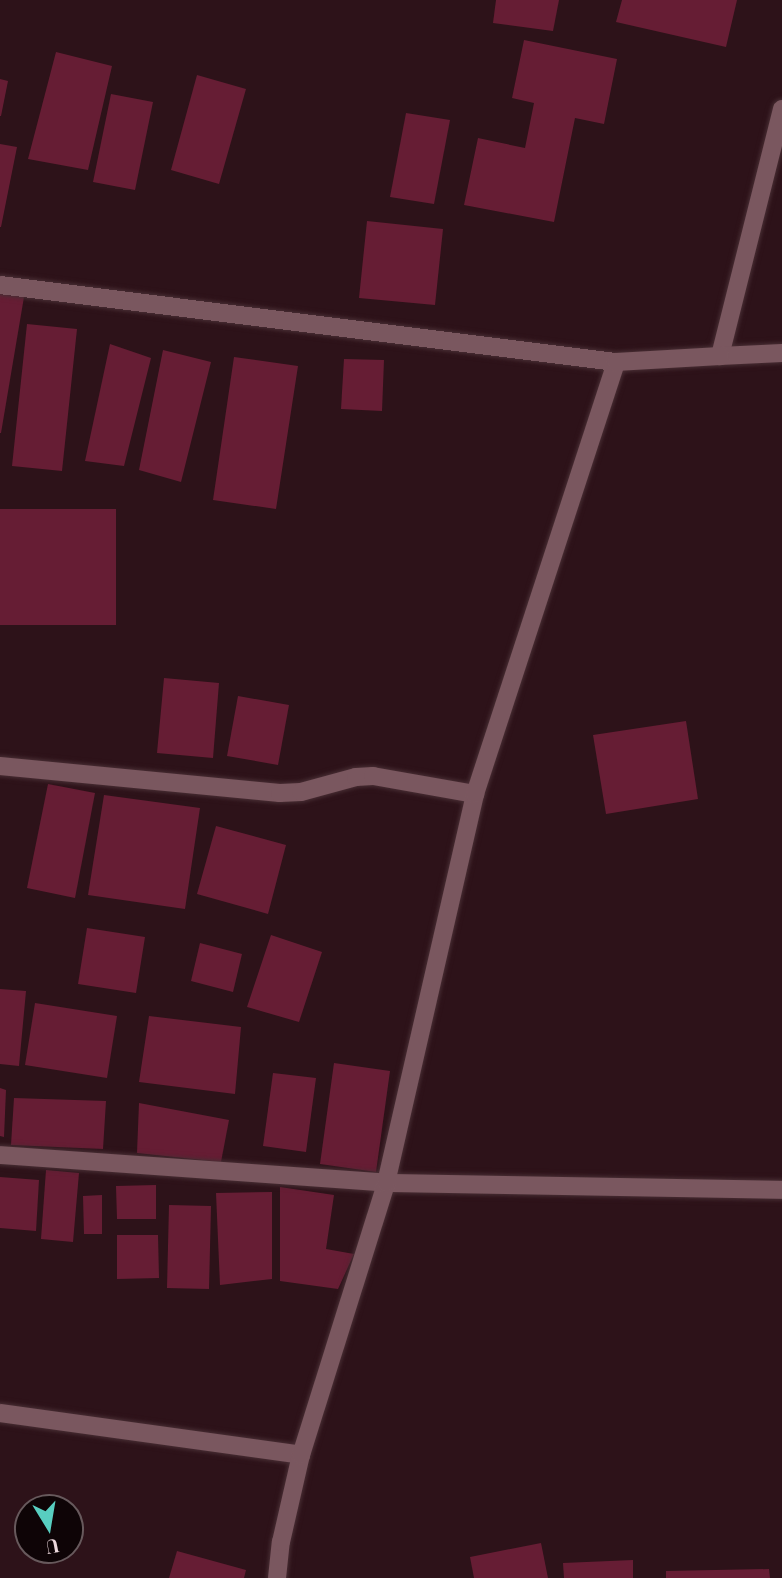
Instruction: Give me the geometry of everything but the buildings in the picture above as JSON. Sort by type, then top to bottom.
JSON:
[{"type":"street","points":[[720,356],[782,108]]},
{"type":"street","points":[[0,285],[616,362],[782,353]]},
{"type":"street","points":[[277,1578],[281,1542],[301,1455],[386,1183],[475,794],[616,362]]},
{"type":"street","points":[[0,766],[280,793],[301,792],[373,776],[475,794]]},
{"type":"street","points":[[0,1156],[386,1183],[782,1190]]},
{"type":"street","points":[[0,1413],[301,1455]]}]
